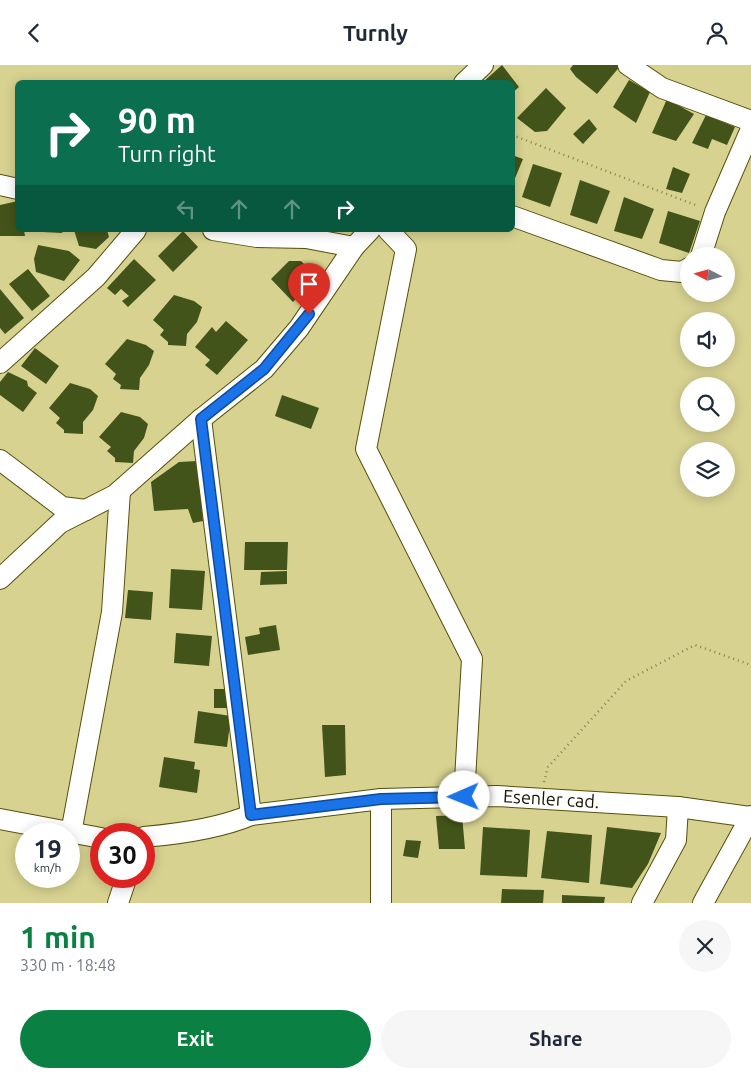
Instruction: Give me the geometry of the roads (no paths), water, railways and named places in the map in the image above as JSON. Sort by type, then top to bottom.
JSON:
[{"type":"street","points":[[467,80],[483,65]]},
{"type":"street","points":[[628,65],[662,88],[751,121]]},
{"type":"street","points":[[704,247],[715,212],[751,129]]},
{"type":"street","points":[[0,185],[15,188]]},
{"type":"street","points":[[515,217],[662,269],[680,272]]},
{"type":"street","points":[[0,363],[96,277],[134,232]]},
{"type":"street","points":[[226,232],[257,237],[306,238],[354,247]]},
{"type":"street","points":[[0,579],[60,523],[115,495],[201,419],[264,369],[299,328],[354,247],[368,232]]},
{"type":"street","points":[[390,232],[406,249],[366,449],[472,659],[464,797]]},
{"type":"street","points":[[201,419],[251,815]]},
{"type":"street","points":[[0,460],[62,507],[86,510]]},
{"type":"street","points":[[72,823],[112,612],[120,491]]},
{"type":"street","name":"Esenler cad.","points":[[155,836],[232,823],[251,815],[381,799],[497,796],[540,798],[678,807],[751,817]]},
{"type":"street","points":[[381,799],[381,903]]},
{"type":"street","points":[[642,903],[676,840],[678,807]]},
{"type":"street","points":[[703,903],[751,817]]},
{"type":"street","points":[[0,819],[20,823]]},
{"type":"street","points":[[118,903],[123,888]]}]
